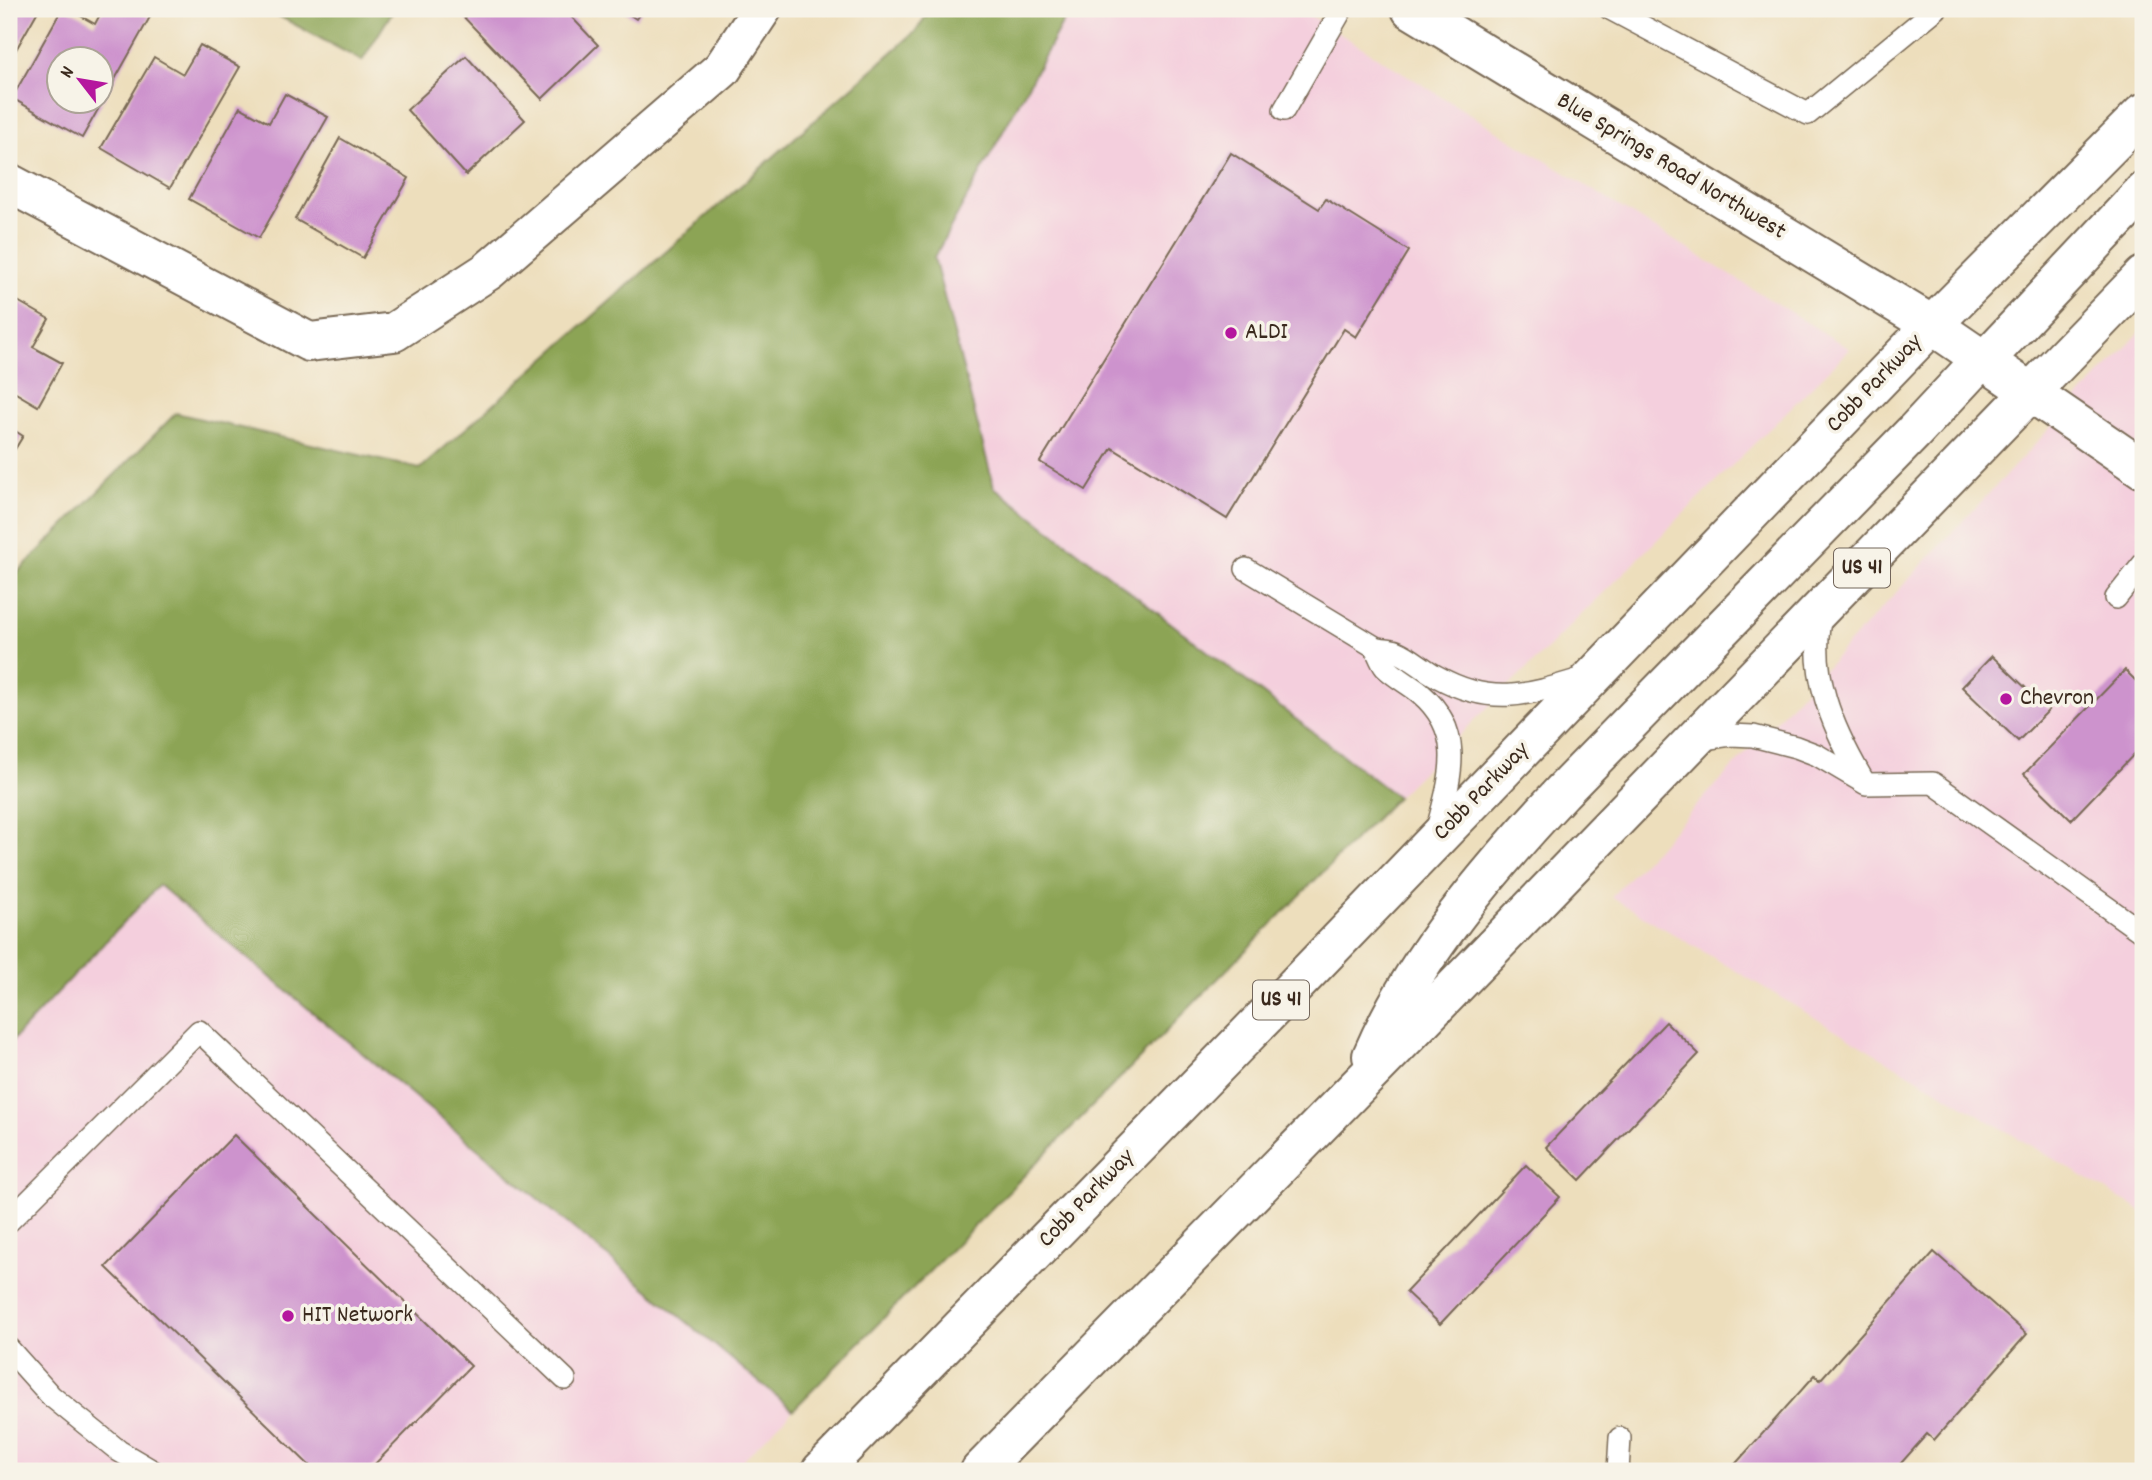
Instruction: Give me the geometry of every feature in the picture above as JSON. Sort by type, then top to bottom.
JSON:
[{"type":"main road","points":[[9,183],[309,342],[394,332],[488,271],[722,69],[762,9]]},
{"type":"main road","name":"Blue Springs Road Northwest","points":[[1411,9],[1932,325],[2143,469]]},
{"type":"main road","name":"Cobb Parkway","points":[[821,1471],[1932,325],[2143,114]]},
{"type":"main road","points":[[1362,1081],[1385,1025],[1414,977],[1511,847],[1984,360],[2143,192]]},
{"type":"main road","name":"US 41","points":[[980,1471],[1823,609],[2143,276]]},
{"type":"lane","points":[[1283,110],[1342,9]]},
{"type":"lane","points":[[1610,9],[1808,114],[1936,9]]},
{"type":"lane","points":[[2116,598],[2143,564]]},
{"type":"lane","points":[[1246,569],[1375,648],[1397,652],[1466,691],[1491,697],[1542,691],[1596,674]]},
{"type":"lane","points":[[1823,609],[1817,652],[1828,711],[1850,758],[1866,784]]},
{"type":"lane","points":[[1375,648],[1385,666],[1422,695],[1443,718],[1451,741],[1451,774],[1434,841]]},
{"type":"lane","points":[[1691,744],[1731,735],[1753,736],[1775,740],[1817,755],[1866,784],[1933,783],[2143,933]]},
{"type":"lane","points":[[9,1221],[199,1031],[565,1379]]},
{"type":"lane","points":[[9,1349],[51,1396],[119,1451],[153,1471]]},
{"type":"lane","points":[[1618,1471],[1620,1438]]},
{"type":"shaded area","points":[[1070,9],[1300,9],[1850,349],[1397,797],[994,487],[934,258]]},
{"type":"shaded area","points":[[2143,329],[2143,1212],[1611,897]]},
{"type":"shaded area","points":[[159,885],[793,1410],[732,1471],[9,1471],[9,1044]]},
{"type":"green space","points":[[266,9],[394,9],[362,61]]},
{"type":"green space","points":[[930,9],[1070,9],[934,258],[994,487],[1397,797],[793,1410],[159,885],[9,1044],[9,581],[176,413],[420,469],[917,30]]},
{"type":"building","points":[[9,9],[39,9],[9,62]]},
{"type":"building","points":[[62,9],[68,9],[95,24],[103,9],[136,9],[150,17],[116,78],[116,46],[46,46],[46,116],[94,116],[82,138],[12,98]]},
{"type":"building","points":[[456,9],[564,9],[598,45],[542,99]]},
{"type":"building","points":[[621,9],[643,9],[636,19]]},
{"type":"building","points":[[200,45],[240,67],[170,188],[101,148],[154,57],[183,74]]},
{"type":"building","points":[[466,56],[525,120],[466,175],[407,110]]},
{"type":"building","points":[[285,94],[328,117],[259,238],[189,199],[240,107],[269,123]]},
{"type":"building","points":[[340,138],[409,178],[363,258],[295,219]]},
{"type":"building","name":"ALDI","points":[[1231,153],[1319,209],[1326,199],[1409,251],[1356,337],[1344,329],[1227,519],[1112,448],[1086,490],[1040,462]]},
{"type":"building","points":[[9,296],[49,319],[33,347],[62,363],[38,406],[9,389]]},
{"type":"building","points":[[9,427],[23,436],[9,459]]},
{"type":"building","name":"Chevron","points":[[1992,656],[2049,710],[2018,741],[1962,687]]},
{"type":"building","points":[[2125,670],[2143,688],[2143,752],[2140,748],[2071,820],[2024,774]]},
{"type":"building","points":[[1666,1022],[1699,1054],[1580,1180],[1546,1147]]},
{"type":"building","name":"HIT Network","points":[[234,1135],[471,1366],[368,1471],[315,1471],[106,1267]]},
{"type":"building","points":[[1526,1165],[1560,1197],[1440,1324],[1406,1292]]},
{"type":"building","points":[[1934,1252],[2027,1334],[1934,1440],[1927,1434],[1894,1471],[1729,1471],[1815,1375],[1820,1380]]},
{"type":"place","name":"ALDI","points":[[1231,333]]},
{"type":"place","name":"Chevron","points":[[2006,699]]},
{"type":"place","name":"HIT Network","points":[[288,1316]]}]
